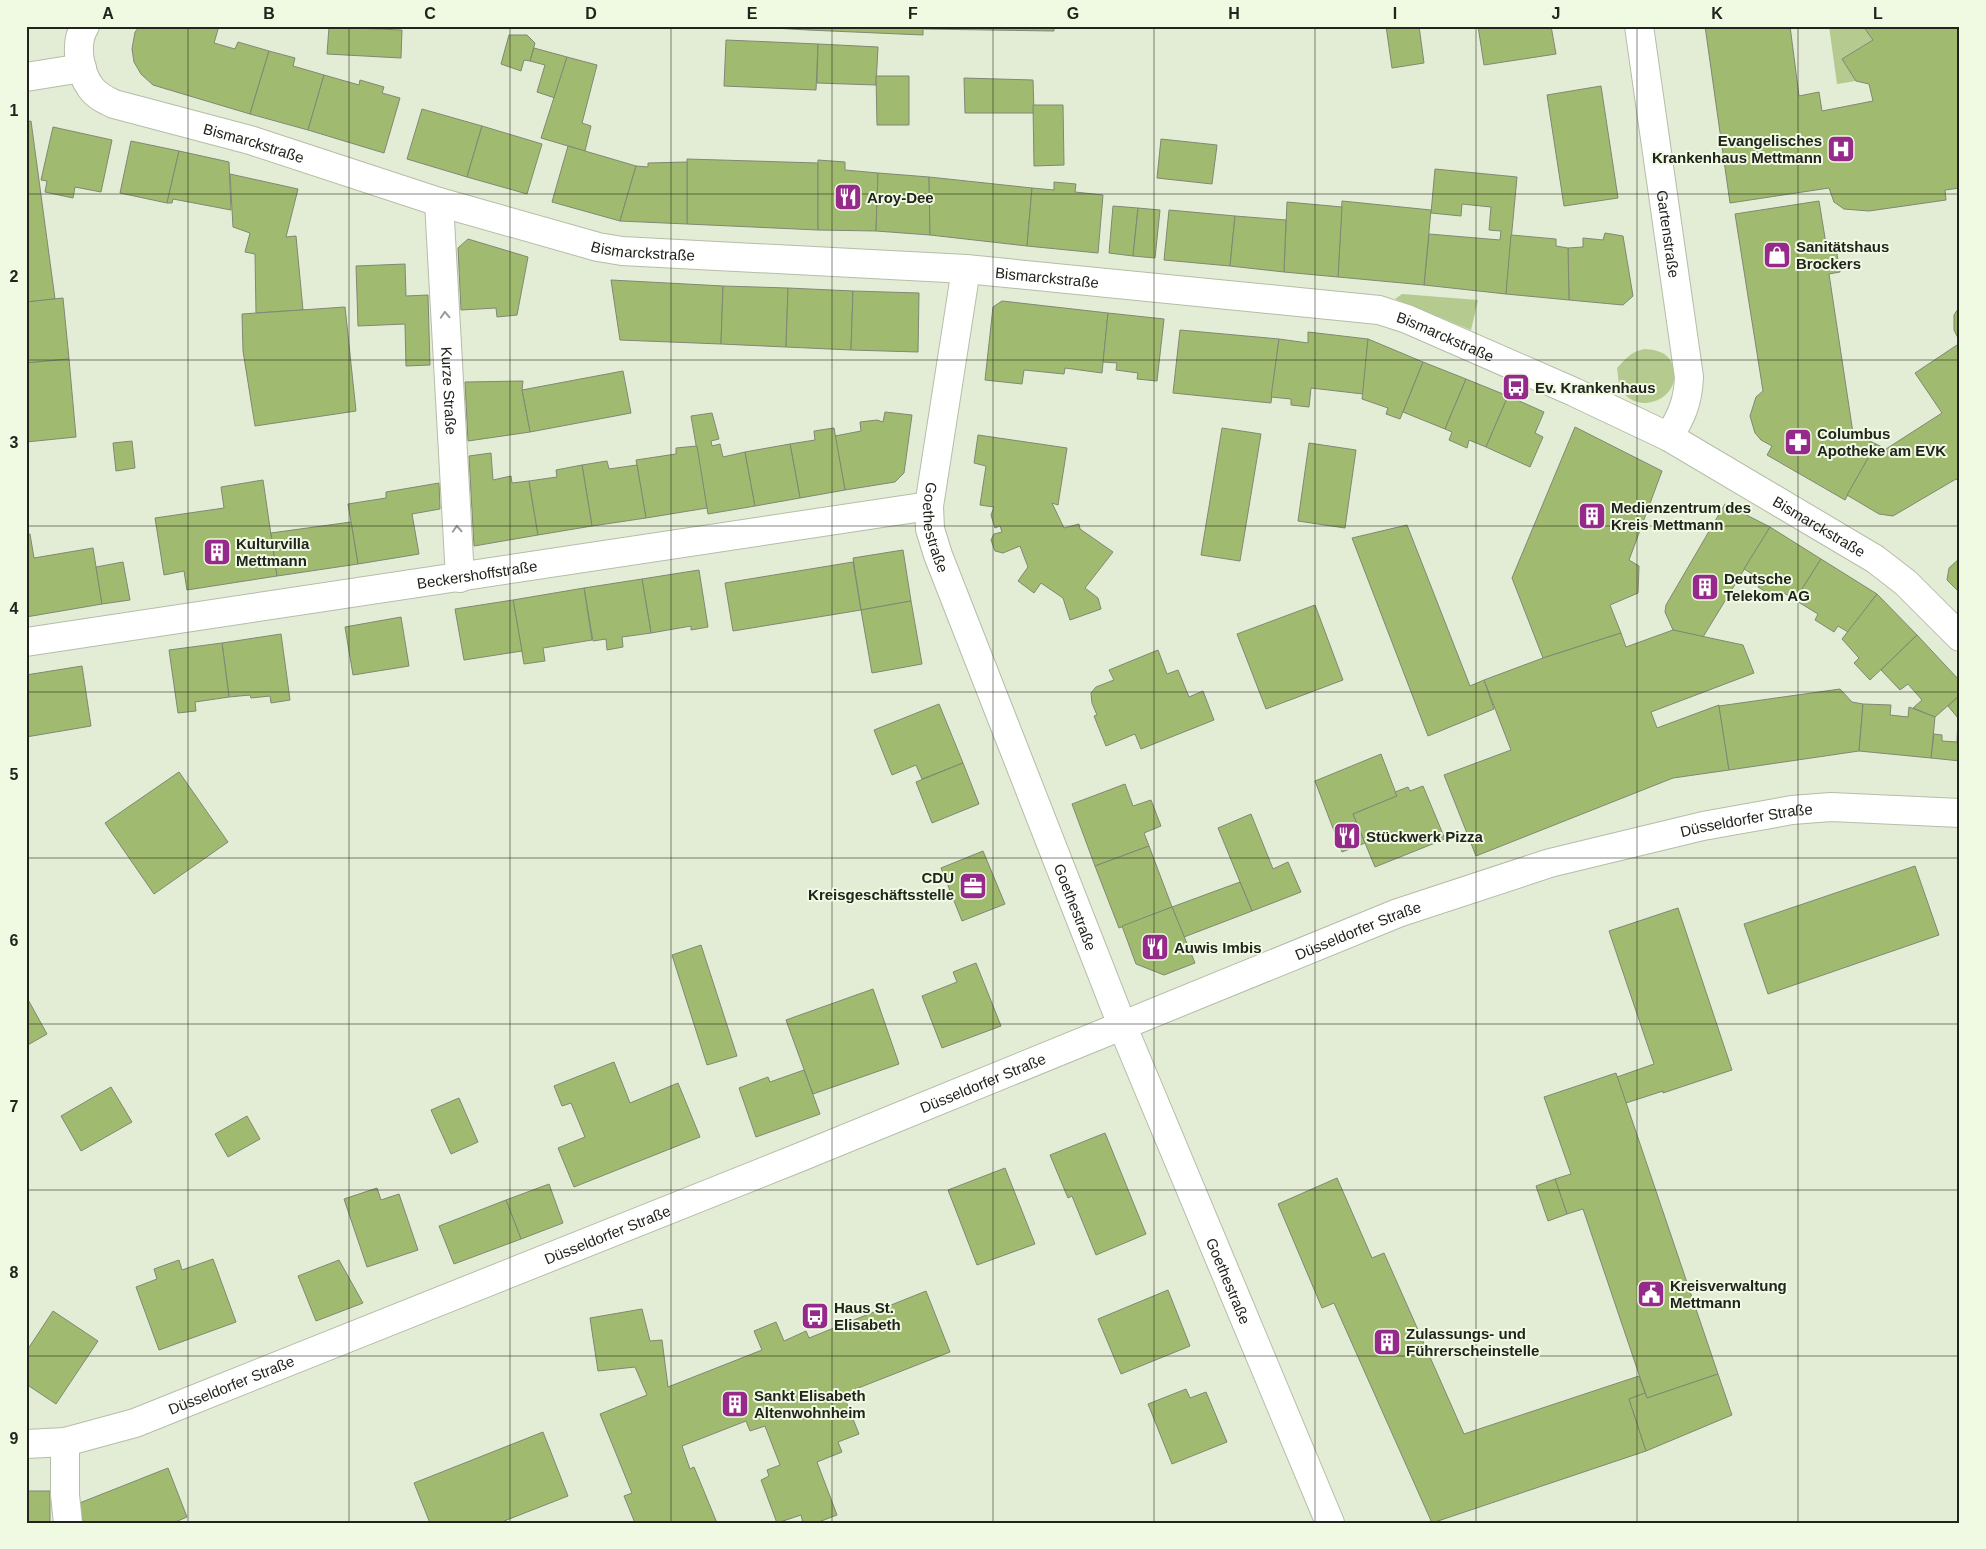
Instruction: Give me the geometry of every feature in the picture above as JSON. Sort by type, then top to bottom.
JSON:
[{"type":"street","points":[[26,77],[82,68],[80,43],[82,31],[86,26]]},
{"type":"street","name":"Gartenstraße","points":[[1639,26],[1689,377],[1688,395],[1682,415],[1669,437]]},
{"type":"street","name":"Bismarckstraße","points":[[82,68],[91,89],[102,99],[114,104],[250,140],[439,202],[578,242],[622,251],[966,269],[1379,310],[1407,319],[1524,369],[1669,437],[1875,558],[1906,582],[1960,637]]},
{"type":"street","name":"Kurze Straße","points":[[439,202],[460,578]]},
{"type":"street","name":"Goethestraße","points":[[966,269],[929,506],[930,530],[1122,1025],[1330,1523]]},
{"type":"street","name":"Beckershoffstraße","points":[[26,642],[929,506]]},
{"type":"street","name":"Düsseldorfer Straße","points":[[26,1444],[65,1442],[135,1423],[762,1172],[1398,912],[1550,862],[1703,826],[1792,810],[1832,807],[1960,813]]},
{"type":"street","points":[[65,1442],[65,1495],[68,1523]]},
{"type":"green space","points":[[1829,26],[1863,26],[1873,40],[1842,59],[1856,81],[1837,84]]},
{"type":"green space","points":[[1402,294],[1478,300],[1471,330],[1395,299]]},
{"type":"green space","points":[[1645,349],[1659,351],[1669,358],[1673,366],[1674,378],[1671,388],[1664,396],[1655,401],[1644,403],[1634,401],[1625,395],[1619,384],[1617,368],[1626,358]]},
{"type":"building","points":[[140,26],[219,26],[214,43],[235,49],[238,42],[269,51],[250,114],[153,85],[141,74],[134,62],[132,49],[135,32]]},
{"type":"building","points":[[738,26],[808,26],[808,30]]},
{"type":"building","points":[[808,26],[1054,26],[1054,31],[923,29],[923,35],[808,30]]},
{"type":"building","points":[[1386,26],[1419,26],[1424,63],[1392,68]]},
{"type":"building","points":[[1478,26],[1551,26],[1556,54],[1484,65]]},
{"type":"building","name":"Evangelisches Krankenhaus Mettmann","points":[[1705,26],[1790,26],[1799,96],[1819,92],[1822,111],[1873,101],[1869,84],[1856,81],[1842,59],[1873,40],[1863,26],[1960,26],[1960,188],[1945,190],[1946,200],[1869,211],[1844,209],[1834,202],[1829,188],[1730,203]]},
{"type":"building","points":[[329,27],[402,30],[401,58],[327,54]]},
{"type":"building","points":[[509,35],[527,35],[535,43],[530,61],[524,60],[521,71],[501,64]]},
{"type":"building","points":[[726,40],[818,44],[816,90],[724,86]]},
{"type":"building","points":[[818,44],[878,47],[876,85],[817,83]]},
{"type":"building","points":[[534,48],[567,57],[555,98],[537,92],[545,65],[530,61]]},
{"type":"building","points":[[269,51],[295,58],[293,66],[324,75],[308,130],[250,114]]},
{"type":"building","points":[[567,57],[597,65],[582,123],[591,126],[585,151],[541,138]]},
{"type":"building","points":[[324,75],[359,85],[360,80],[384,87],[382,93],[400,98],[384,153],[308,130]]},
{"type":"building","points":[[876,76],[909,76],[909,125],[877,125]]},
{"type":"building","points":[[964,78],[1033,80],[1034,113],[965,113]]},
{"type":"building","points":[[1601,86],[1618,198],[1564,206],[1547,95]]},
{"type":"building","points":[[1033,105],[1063,105],[1064,165],[1034,166]]},
{"type":"building","points":[[422,109],[482,126],[467,177],[407,159]]},
{"type":"building","points":[[31,121],[55,299],[26,302],[26,122]]},
{"type":"building","points":[[482,126],[542,144],[527,194],[467,177]]},
{"type":"building","points":[[53,127],[112,140],[101,192],[75,187],[73,198],[45,192],[47,181],[41,180]]},
{"type":"building","points":[[1161,139],[1217,145],[1212,184],[1157,178]]},
{"type":"building","points":[[131,141],[179,151],[167,203],[120,193]]},
{"type":"building","points":[[568,146],[636,166],[620,221],[552,202]]},
{"type":"building","points":[[179,151],[229,162],[231,210],[173,199],[172,203],[167,203]]},
{"type":"building","points":[[687,159],[818,163],[818,230],[687,224]]},
{"type":"building","points":[[818,160],[845,162],[845,170],[878,173],[876,231],[818,230]]},
{"type":"building","points":[[687,162],[687,224],[620,221],[636,166],[648,167],[648,163]]},
{"type":"building","points":[[1435,169],[1517,177],[1506,294],[1424,285],[1429,234],[1500,240],[1501,231],[1489,230],[1491,207],[1462,204],[1461,216],[1431,213]]},
{"type":"building","points":[[878,173],[929,177],[930,235],[876,231]]},
{"type":"building","points":[[230,174],[298,189],[286,237],[296,236],[303,310],[256,313],[255,254],[245,252],[250,233],[233,227]]},
{"type":"building","points":[[929,177],[1032,188],[1027,246],[930,235]]},
{"type":"building","points":[[1054,182],[1076,184],[1075,192],[1103,195],[1098,253],[1027,246],[1032,188],[1054,190]]},
{"type":"building","points":[[1342,201],[1431,210],[1424,285],[1338,277]]},
{"type":"building","points":[[1819,201],[1826,244],[1835,242],[1840,272],[1829,274],[1853,433],[1876,444],[1845,500],[1767,455],[1772,446],[1761,440],[1755,433],[1750,416],[1756,397],[1763,391],[1735,214]]},
{"type":"building","points":[[1287,202],[1342,207],[1338,277],[1284,272]]},
{"type":"building","points":[[1113,206],[1138,208],[1133,256],[1109,253]]},
{"type":"building","points":[[1138,208],[1160,210],[1155,258],[1133,256]]},
{"type":"building","points":[[1169,210],[1235,216],[1230,266],[1164,260]]},
{"type":"building","points":[[1235,216],[1286,220],[1284,272],[1230,266]]},
{"type":"building","points":[[1605,233],[1623,236],[1633,296],[1623,305],[1569,300],[1568,248],[1583,247],[1583,238],[1603,240]]},
{"type":"building","points":[[1511,235],[1556,239],[1556,246],[1568,248],[1569,300],[1506,294]]},
{"type":"building","points":[[468,239],[528,257],[517,315],[497,317],[496,308],[461,310],[458,248]]},
{"type":"building","points":[[405,264],[406,296],[428,295],[430,365],[406,366],[405,324],[358,326],[356,266]]},
{"type":"building","points":[[611,280],[723,286],[721,344],[620,340]]},
{"type":"building","points":[[723,286],[788,288],[786,347],[721,344]]},
{"type":"building","points":[[788,288],[853,291],[851,350],[786,347]]},
{"type":"building","points":[[853,291],[919,293],[918,352],[851,350]]},
{"type":"building","points":[[63,298],[69,359],[26,363],[26,302]]},
{"type":"building","points":[[1002,301],[1108,313],[1102,373],[1065,368],[1064,374],[1024,370],[1022,384],[985,380],[993,307]]},
{"type":"building","points":[[1960,306],[1960,342],[1954,330],[1954,315]]},
{"type":"building","points":[[345,307],[356,411],[255,426],[243,351],[242,314]]},
{"type":"building","points":[[1108,313],[1164,319],[1157,381],[1137,379],[1138,373],[1116,370],[1117,363],[1103,362]]},
{"type":"building","points":[[1180,330],[1279,339],[1271,403],[1173,393]]},
{"type":"building","points":[[1308,332],[1368,339],[1363,394],[1311,388],[1309,407],[1291,405],[1291,399],[1271,397],[1279,339],[1308,343]]},
{"type":"building","points":[[1368,339],[1423,362],[1400,419],[1386,414],[1388,408],[1362,399]]},
{"type":"building","points":[[1960,343],[1960,482],[1956,479],[1893,516],[1879,514],[1847,495],[1876,444],[1886,449],[1942,413],[1915,373]]},
{"type":"building","points":[[69,359],[76,437],[26,442],[26,363]]},
{"type":"building","points":[[1423,362],[1466,379],[1445,429],[1403,412]]},
{"type":"building","points":[[623,371],[631,413],[530,432],[522,390]]},
{"type":"building","points":[[1466,379],[1508,396],[1486,447],[1469,440],[1467,448],[1449,440],[1452,432],[1445,429]]},
{"type":"building","points":[[523,381],[522,390],[530,432],[468,441],[465,382]]},
{"type":"building","points":[[1508,396],[1544,412],[1535,433],[1543,437],[1530,467],[1486,447]]},
{"type":"building","points":[[885,412],[912,415],[904,473],[895,482],[845,490],[835,436],[861,431],[860,422],[877,420],[883,422]]},
{"type":"building","points":[[712,413],[719,439],[711,441],[712,446],[720,444],[723,457],[745,452],[755,506],[708,514],[691,416]]},
{"type":"building","name":"Medienzentrum des Kreis Mettmann","points":[[1575,427],[1662,471],[1629,560],[1639,566],[1638,593],[1610,605],[1621,633],[1543,658],[1512,578]]},
{"type":"building","points":[[834,428],[845,490],[800,498],[790,444],[815,440],[814,431]]},
{"type":"building","points":[[1222,428],[1261,434],[1240,561],[1201,555]]},
{"type":"building","points":[[978,435],[1067,448],[1058,505],[1052,503],[1064,528],[1079,524],[1080,529],[1113,552],[1085,588],[1098,598],[1101,609],[1070,620],[1063,598],[1041,583],[1034,593],[1018,581],[1028,567],[1020,546],[1003,553],[995,551],[991,540],[994,534],[1002,532],[1000,526],[995,528],[991,515],[994,507],[980,505],[986,466],[974,463]]},
{"type":"building","points":[[132,441],[135,468],[116,471],[113,443]]},
{"type":"building","points":[[1309,443],[1356,450],[1345,528],[1298,521]]},
{"type":"building","points":[[790,444],[800,498],[755,506],[745,452]]},
{"type":"building","points":[[697,446],[707,508],[646,518],[636,460],[676,454],[676,448]]},
{"type":"building","points":[[491,453],[493,480],[511,476],[512,483],[529,481],[538,535],[474,546],[469,456]]},
{"type":"building","points":[[607,461],[609,469],[637,465],[646,518],[592,526],[582,465]]},
{"type":"building","points":[[582,465],[592,526],[538,535],[529,481],[557,477],[556,470]]},
{"type":"building","name":"Kulturvilla Mettmann","points":[[263,480],[277,576],[187,590],[184,571],[164,575],[155,518],[224,508],[221,487]]},
{"type":"building","points":[[439,483],[440,509],[412,514],[419,554],[358,564],[348,504],[386,498],[386,492]]},
{"type":"building","name":"Deutsche Telekom AG","points":[[1725,504],[1770,527],[1703,637],[1673,630],[1665,612],[1666,605]]},
{"type":"building","points":[[351,522],[358,564],[277,576],[271,533]]},
{"type":"building","points":[[1407,525],[1470,686],[1484,680],[1494,709],[1428,736],[1352,538]]},
{"type":"building","points":[[1770,527],[1821,559],[1795,600],[1784,593],[1779,600],[1758,587],[1762,580],[1744,569]]},
{"type":"building","points":[[30,534],[34,558],[93,548],[102,604],[26,617],[26,535]]},
{"type":"building","points":[[903,550],[911,601],[861,610],[853,558]]},
{"type":"building","points":[[1960,558],[1960,593],[1947,580],[1949,568]]},
{"type":"building","points":[[1821,559],[1877,594],[1848,632],[1838,626],[1834,632],[1815,620],[1818,614],[1795,600]]},
{"type":"building","points":[[123,562],[130,600],[102,604],[96,567]]},
{"type":"building","points":[[853,562],[861,610],[733,631],[725,583]]},
{"type":"building","points":[[699,570],[708,627],[691,630],[691,626],[651,633],[642,579]]},
{"type":"building","points":[[642,579],[651,633],[622,637],[623,647],[607,650],[606,639],[593,641],[584,588]]},
{"type":"building","points":[[584,588],[592,640],[543,648],[545,661],[524,664],[513,600]]},
{"type":"building","points":[[1877,594],[1917,635],[1870,680],[1854,663],[1859,658],[1842,639]]},
{"type":"building","points":[[513,600],[522,651],[464,660],[455,609]]},
{"type":"building","points":[[911,601],[922,664],[872,673],[861,610]]},
{"type":"building","points":[[1315,605],[1343,680],[1266,709],[1237,634]]},
{"type":"building","points":[[401,617],[409,666],[353,675],[345,627]]},
{"type":"building","points":[[1673,630],[1743,645],[1754,673],[1651,712],[1657,728],[1719,705],[1729,770],[1673,778],[1476,856],[1444,775],[1511,750],[1484,680],[1543,658],[1621,633],[1626,647]]},
{"type":"building","points":[[281,634],[290,700],[271,703],[270,696],[251,698],[250,695],[229,697],[222,643]]},
{"type":"building","points":[[1917,635],[1960,681],[1960,695],[1935,717],[1913,708],[1922,700],[1908,684],[1900,690],[1881,670]]},
{"type":"building","points":[[222,643],[229,697],[195,702],[196,711],[178,713],[169,650]]},
{"type":"building","points":[[1158,650],[1167,674],[1178,670],[1189,697],[1203,691],[1214,720],[1141,749],[1135,734],[1106,746],[1094,716],[1097,715],[1092,703],[1091,693],[1096,687],[1114,680],[1109,670]]},
{"type":"building","points":[[82,666],[91,726],[26,737],[26,675]]},
{"type":"building","points":[[1840,689],[1852,702],[1863,704],[1859,751],[1729,770],[1719,706]]},
{"type":"building","points":[[1960,695],[1960,761],[1931,758],[1934,734],[1942,735],[1942,741],[1957,742],[1958,718],[1948,706]]},
{"type":"building","points":[[939,704],[963,763],[922,779],[916,765],[892,775],[874,730]]},
{"type":"building","points":[[1863,704],[1891,705],[1890,715],[1908,717],[1909,707],[1935,717],[1931,758],[1859,751]]},
{"type":"building","points":[[1381,754],[1397,796],[1353,814],[1365,843],[1342,852],[1315,781]]},
{"type":"building","points":[[963,763],[979,804],[932,823],[916,782]]},
{"type":"building","points":[[179,772],[228,842],[154,894],[105,823]]},
{"type":"building","points":[[1125,784],[1133,806],[1151,800],[1161,826],[1144,833],[1149,846],[1095,866],[1072,804]]},
{"type":"building","points":[[1423,786],[1445,839],[1375,867],[1353,814],[1397,796],[1395,792],[1408,787],[1410,791]]},
{"type":"building","points":[[1251,814],[1273,869],[1288,862],[1301,892],[1252,911],[1218,828]]},
{"type":"building","points":[[1149,846],[1172,907],[1119,928],[1095,866]]},
{"type":"building","name":"CDU Kreisgeschäftsstelle","points":[[983,851],[1005,904],[962,921],[941,868]]},
{"type":"building","points":[[1915,866],[1939,935],[1768,994],[1744,924]]},
{"type":"building","points":[[1240,882],[1252,911],[1184,937],[1172,907]]},
{"type":"building","points":[[1172,907],[1195,963],[1164,975],[1136,964],[1122,926]]},
{"type":"building","points":[[1678,908],[1732,1070],[1626,1103],[1617,1077],[1654,1064],[1609,931]]},
{"type":"building","points":[[701,945],[737,1056],[707,1065],[672,955]]},
{"type":"building","points":[[976,963],[1001,1026],[942,1048],[922,996],[957,982],[953,972]]},
{"type":"building","points":[[873,989],[899,1064],[813,1094],[786,1020]]},
{"type":"building","points":[[26,996],[47,1034],[26,1046]]},
{"type":"building","points":[[614,1062],[630,1103],[678,1083],[700,1137],[574,1187],[558,1148],[585,1137],[571,1103],[562,1106],[554,1086]]},
{"type":"building","points":[[804,1070],[820,1114],[756,1137],[739,1088],[768,1077],[770,1082]]},
{"type":"building","name":"Kreisverwaltung Mettmann","points":[[1616,1073],[1718,1374],[1647,1398],[1583,1209],[1567,1214],[1555,1179],[1571,1174],[1544,1097]]},
{"type":"building","points":[[111,1087],[132,1122],[81,1151],[61,1116]]},
{"type":"building","points":[[459,1098],[478,1142],[451,1154],[431,1110]]},
{"type":"building","points":[[247,1116],[260,1139],[228,1157],[215,1134]]},
{"type":"building","points":[[1105,1133],[1146,1234],[1096,1255],[1072,1196],[1068,1198],[1050,1155]]},
{"type":"building","points":[[1005,1168],[1035,1244],[977,1265],[948,1190]]},
{"type":"building","name":"Zulassungs- und Führerscheinstelle","points":[[1337,1178],[1372,1258],[1384,1253],[1464,1434],[1639,1376],[1645,1393],[1629,1399],[1646,1451],[1432,1523],[1334,1303],[1322,1308],[1278,1204]]},
{"type":"building","points":[[1555,1179],[1567,1214],[1548,1221],[1536,1186]]},
{"type":"building","points":[[549,1184],[563,1223],[521,1239],[506,1200]]},
{"type":"building","points":[[377,1188],[381,1200],[399,1194],[418,1250],[367,1267],[344,1199]]},
{"type":"building","points":[[506,1200],[521,1239],[454,1264],[439,1226]]},
{"type":"building","points":[[213,1259],[236,1322],[159,1350],[136,1287],[157,1279],[154,1269],[179,1260],[182,1270]]},
{"type":"building","points":[[339,1260],[363,1303],[316,1321],[298,1276]]},
{"type":"building","points":[[1168,1290],[1190,1346],[1121,1374],[1098,1319]]},
{"type":"building","name":"Sankt Elisabeth Altenwohnheim","points":[[926,1291],[950,1352],[843,1394],[859,1434],[838,1442],[842,1452],[817,1462],[837,1515],[816,1523],[803,1523],[801,1515],[777,1523],[761,1480],[769,1476],[767,1470],[780,1465],[765,1426],[750,1431],[746,1421],[682,1446],[690,1469],[694,1467],[717,1523],[635,1523],[624,1496],[632,1493],[600,1414],[647,1395],[635,1367],[598,1371],[590,1318],[642,1309],[650,1341],[662,1340],[668,1387],[762,1350],[754,1331],[776,1322],[784,1341],[806,1331],[809,1338]]},
{"type":"building","points":[[53,1311],[98,1341],[56,1404],[26,1384],[26,1352]]},
{"type":"building","points":[[1718,1374],[1732,1415],[1646,1451],[1629,1399],[1645,1393],[1647,1398]]},
{"type":"building","points":[[1186,1389],[1190,1398],[1206,1392],[1227,1442],[1172,1464],[1148,1404]]},
{"type":"building","points":[[543,1432],[568,1496],[499,1523],[430,1523],[414,1483]]},
{"type":"building","points":[[168,1468],[187,1517],[173,1523],[84,1523],[77,1504]]},
{"type":"building","points":[[26,1491],[50,1491],[50,1523],[26,1523]]},
{"type":"place","name":"Evangelisches Krankenhaus Mettmann","points":[[1841,149]]},
{"type":"place","name":"Aroy-Dee","points":[[848,197]]},
{"type":"place","name":"Sanitätshaus Brockers","points":[[1777,255]]},
{"type":"place","name":"Ev. Krankenhaus","points":[[1516,387]]},
{"type":"place","name":"Columbus Apotheke am EVK","points":[[1798,442]]},
{"type":"place","name":"Medienzentrum des Kreis Mettmann","points":[[1592,516]]},
{"type":"place","name":"Kulturvilla Mettmann","points":[[217,552]]},
{"type":"place","name":"Deutsche Telekom AG","points":[[1705,587]]},
{"type":"place","name":"Stückwerk Pizza","points":[[1347,836]]},
{"type":"place","name":"CDU Kreisgeschäftsstelle","points":[[973,886]]},
{"type":"place","name":"Auwis Imbis","points":[[1155,947]]},
{"type":"place","name":"Kreisverwaltung Mettmann","points":[[1651,1294]]},
{"type":"place","name":"Haus St. Elisabeth","points":[[815,1316]]},
{"type":"place","name":"Zulassungs- und Führerscheinstelle","points":[[1387,1342]]},
{"type":"place","name":"Sankt Elisabeth Altenwohnheim","points":[[735,1404]]}]
